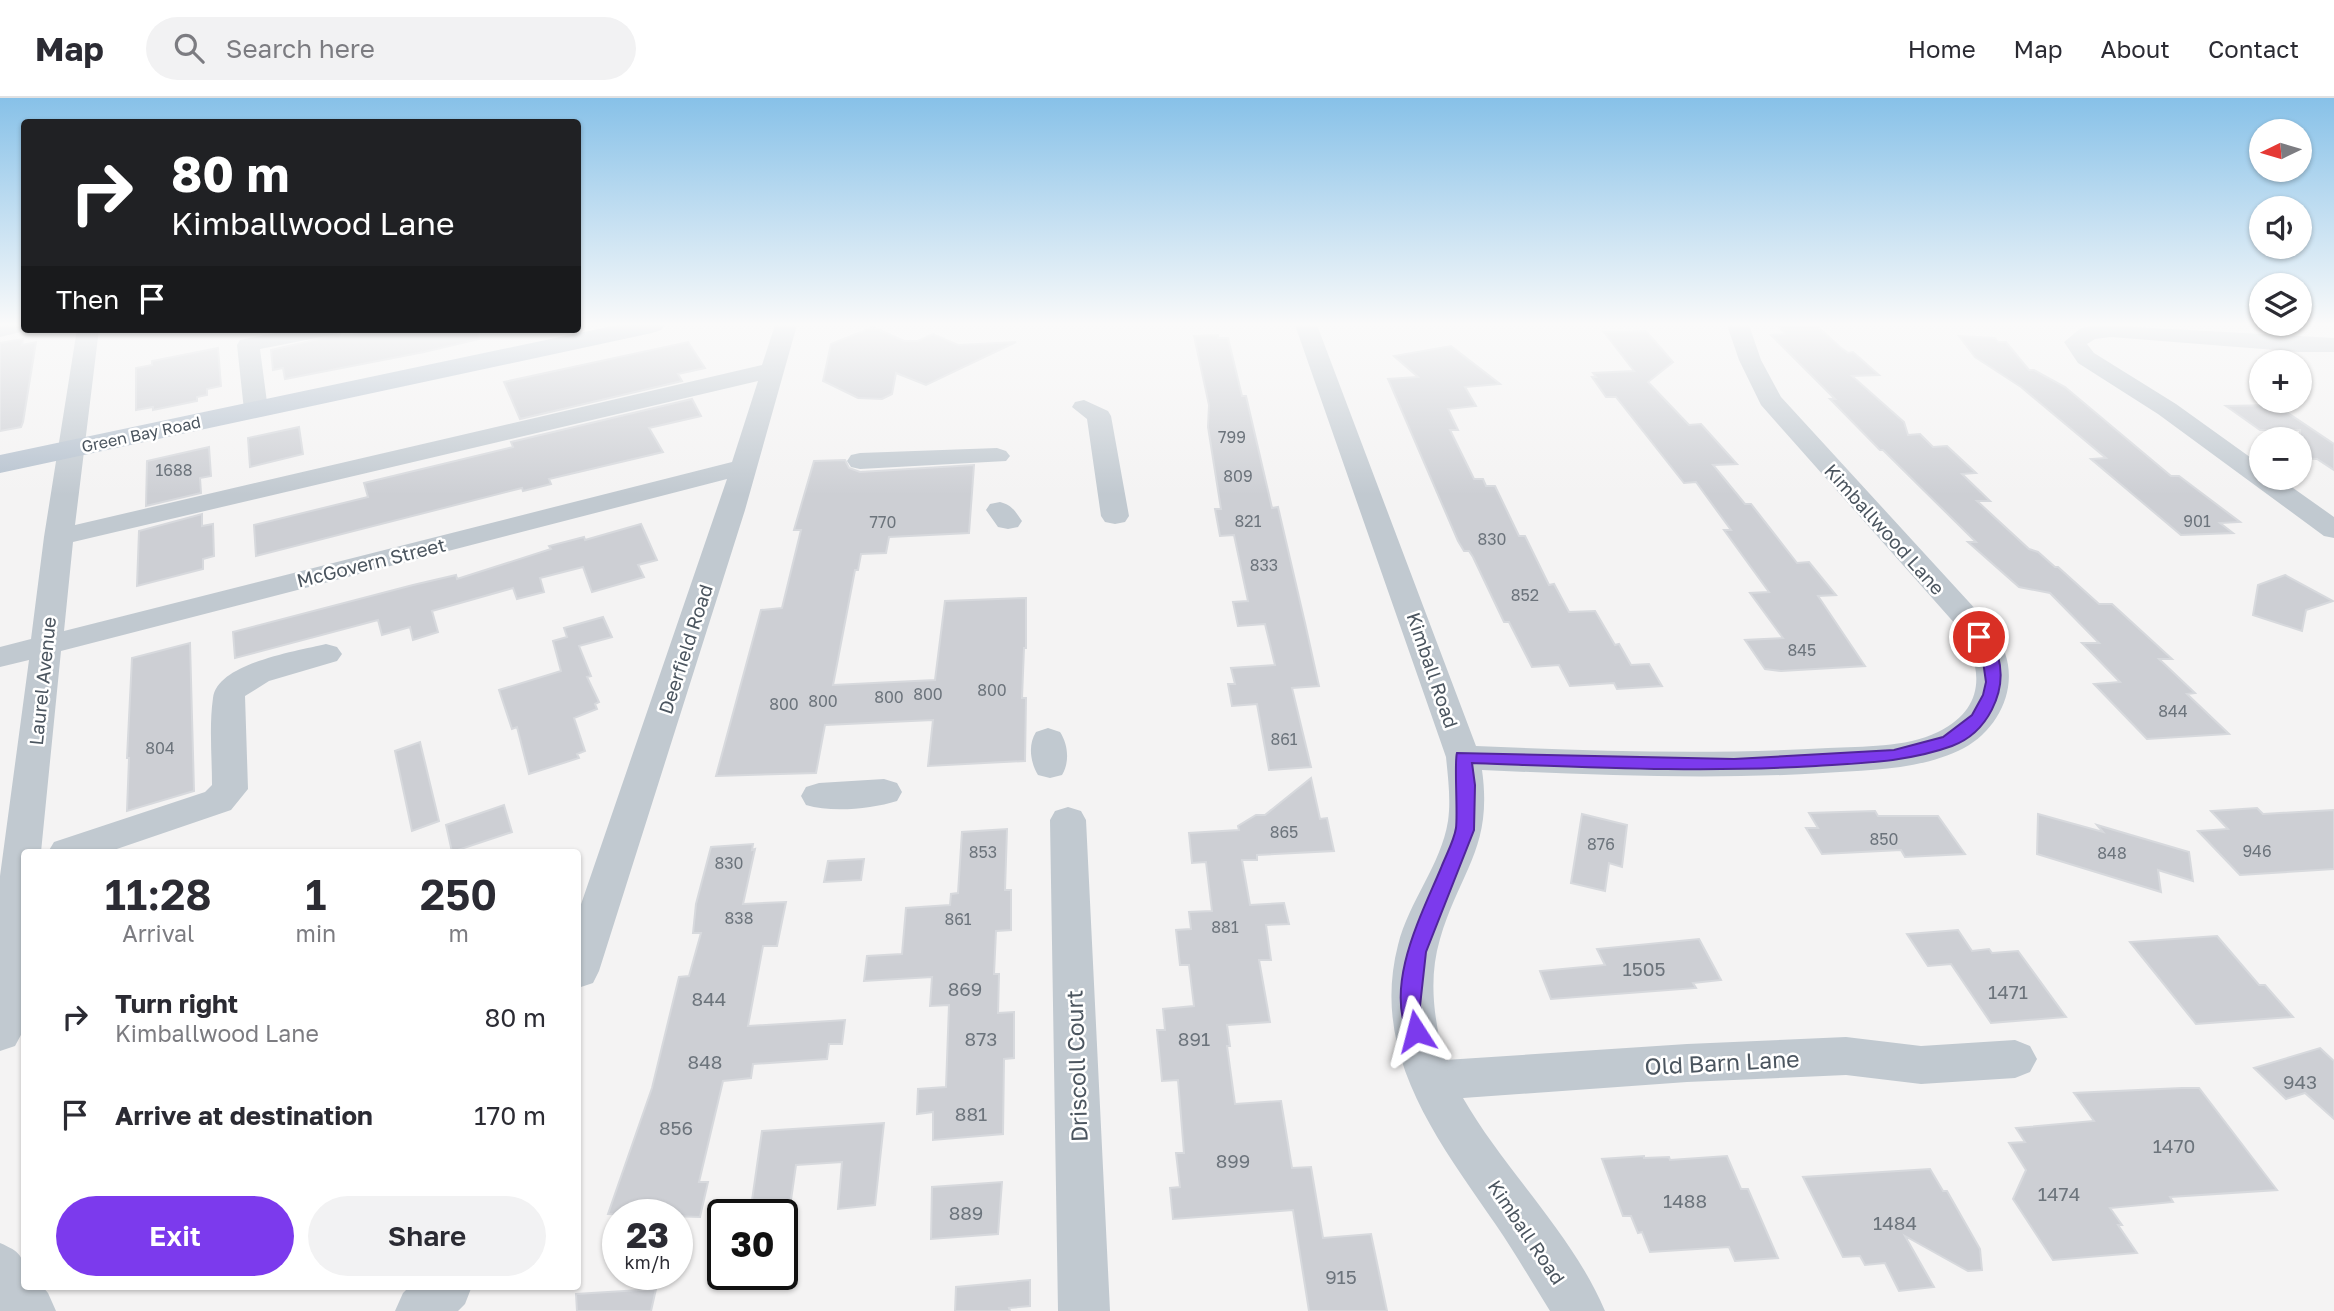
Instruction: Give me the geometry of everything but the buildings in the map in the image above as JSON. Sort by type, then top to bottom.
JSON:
[{"type":"main road","name":"Green Bay Road","points":[[0,464],[388,382]]},
{"type":"street","name":"Laurel Avenue","points":[[0,1033],[18,850],[80,382]]},
{"type":"street","points":[[253,382],[256,410]]},
{"type":"street","points":[[58,537],[723,382]]},
{"type":"street","name":"Deerfield Road","points":[[581,962],[769,382]]},
{"type":"street","name":"Kimball Road","points":[[1328,382],[1463,757],[1466,785],[1465,830],[1416,952],[1410,1006],[1429,1082],[1450,1120],[1528,1232],[1578,1311]]},
{"type":"street","name":"Kimballwood Lane","points":[[1463,757],[1734,765],[1882,756],[1948,741],[1966,731],[1978,719],[1991,695],[1994,682],[1990,654],[1968,620],[1770,400],[1760,382]]},
{"type":"street","points":[[2123,382],[2167,409],[2249,468]]},
{"type":"street","points":[[1084,407],[1099,416],[1115,516]]},
{"type":"street","points":[[860,461],[997,456]]},
{"type":"street","name":"McGovern Street","points":[[0,657],[743,467]]},
{"type":"street","points":[[2279,490],[2334,530]]},
{"type":"street","points":[[76,849],[218,801],[230,789],[229,695],[232,686],[244,678],[326,654]]},
{"type":"street","points":[[819,796],[884,792]]},
{"type":"street","name":"Driscoll Court","points":[[1068,820],[1084,1311]]},
{"type":"street","name":"Old Barn Lane","points":[[1429,1082],[1686,1063],[1846,1056],[1921,1065],[2015,1059]]},
{"type":"street","points":[[0,1268],[14,1293],[30,1311]]},
{"type":"street","points":[[421,1311],[443,1290]]},
{"type":"route","points":[[1416,1031],[1410,1006],[1416,952],[1465,830],[1466,785],[1463,757],[1734,765],[1894,755],[1948,741],[1966,731],[1978,719],[1991,695],[1994,682],[1990,654],[1979,637]]}]
